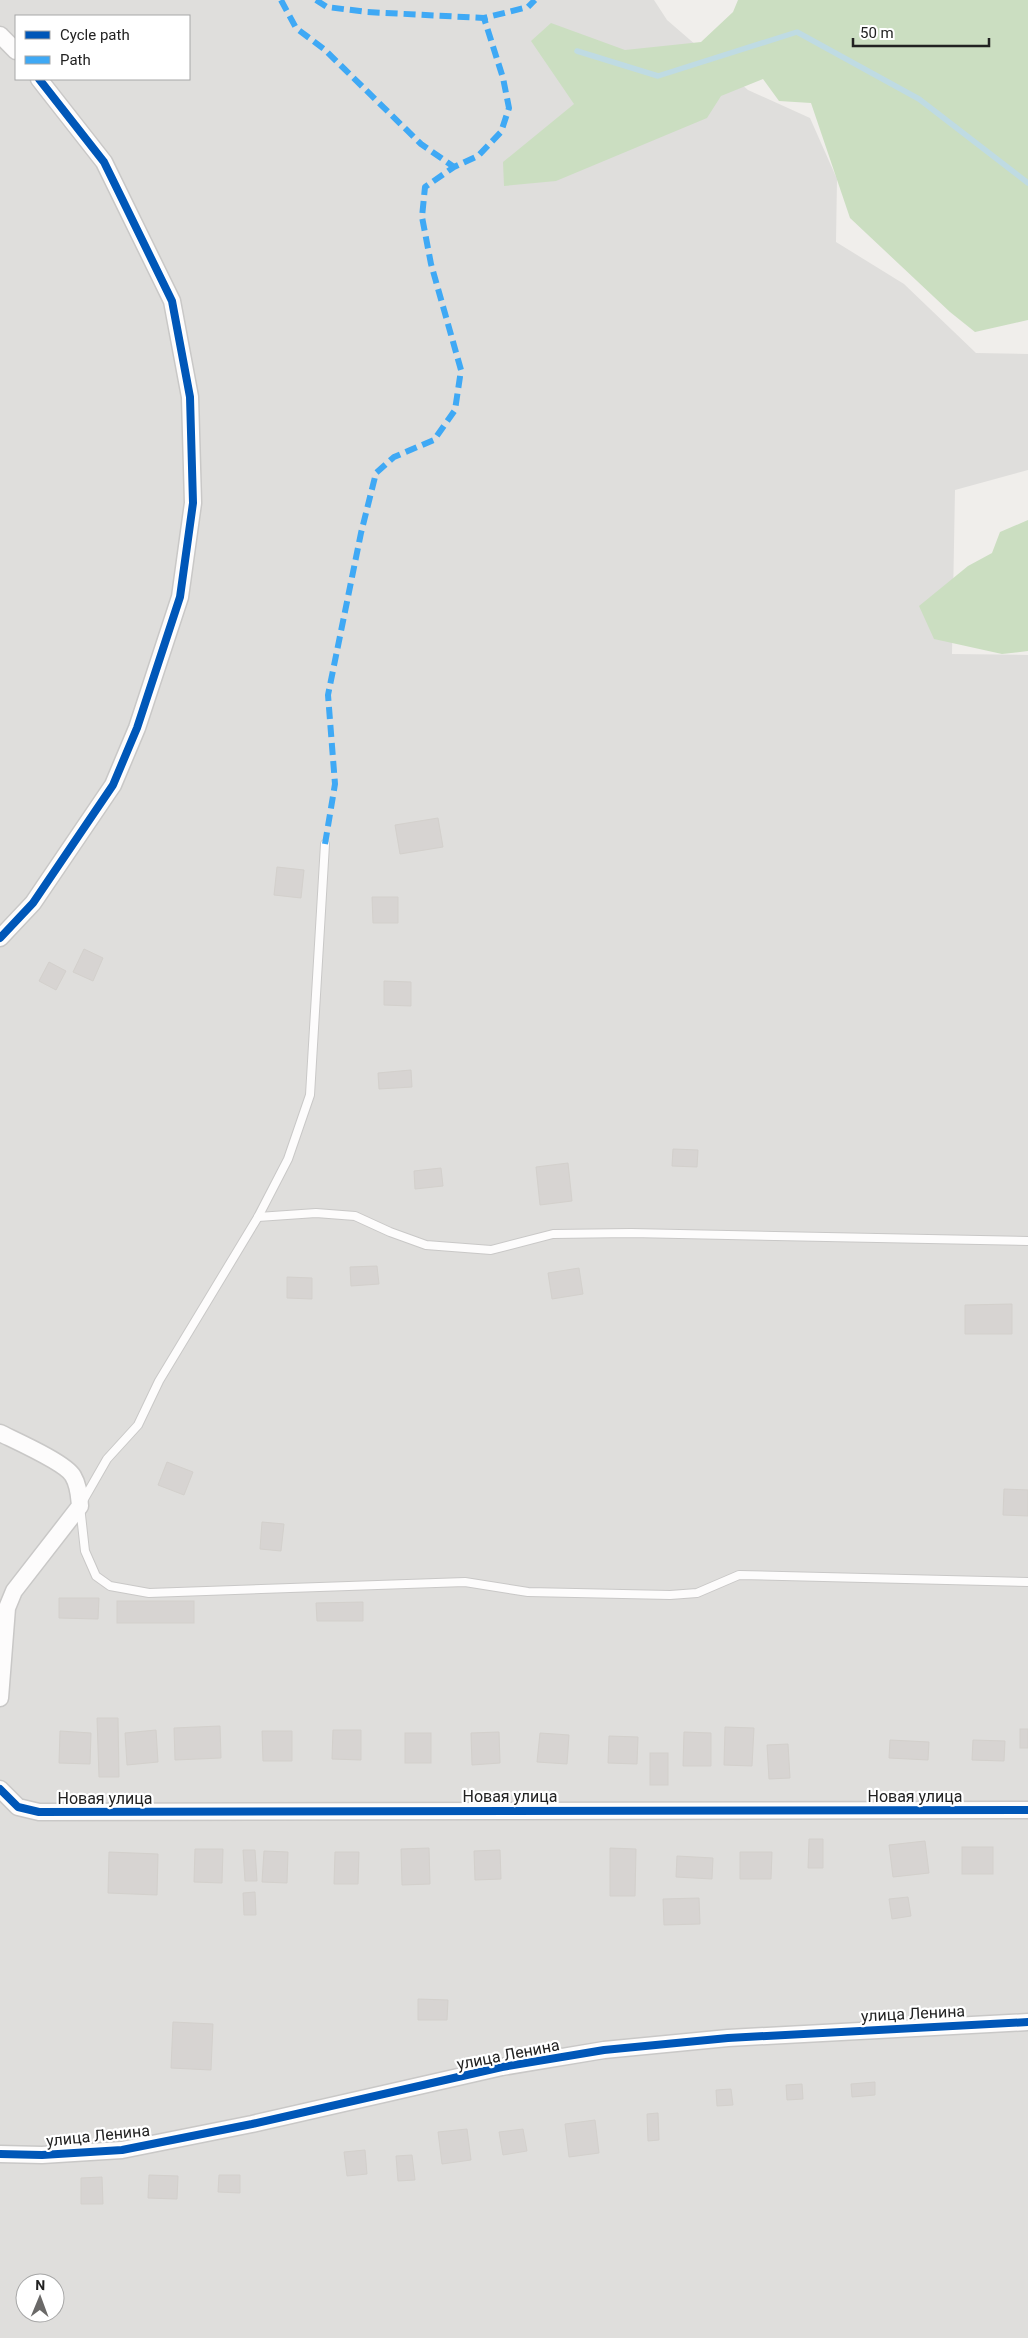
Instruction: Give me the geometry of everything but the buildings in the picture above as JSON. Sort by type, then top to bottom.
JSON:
[{"type":"street","points":[[0,35],[15,50]]},
{"type":"street","points":[[0,938],[33,903],[113,784],[137,728],[180,597],[193,503],[190,397],[172,301],[104,162],[40,80]]},
{"type":"street","points":[[0,1433],[55,1462],[73,1474],[79,1490],[80,1506],[14,1591],[7,1608],[0,1698]]},
{"type":"street","name":"Новая улица","points":[[0,1789],[18,1807],[39,1812],[1028,1810]]},
{"type":"street","name":"улица Ленина","points":[[0,2154],[42,2155],[122,2150],[252,2124],[502,2067],[604,2050],[728,2038],[1028,2022]]},
{"type":"lane","points":[[325,844],[310,1095],[288,1158],[258,1217],[159,1381],[138,1425],[107,1460],[80,1506],[84,1551],[96,1576],[110,1586],[149,1593],[465,1582],[528,1592],[670,1595],[697,1593],[739,1575],[1028,1582]]},
{"type":"lane","points":[[258,1217],[316,1213],[355,1216],[390,1232],[426,1245],[490,1250],[553,1234],[632,1233],[1028,1242]]},
{"type":"shaded area","points":[[0,0],[654,0],[667,20],[748,90],[810,118],[837,179],[836,242],[904,284],[976,353],[1028,354],[1028,470],[955,490],[952,654],[1028,655],[1028,2338],[0,2338]]},
{"type":"green space","points":[[738,0],[1028,0],[1028,320],[975,332],[950,312],[850,218],[811,103],[779,101],[763,79],[721,96],[707,118],[556,181],[504,186],[503,162],[574,104],[531,41],[551,23],[625,50],[701,42],[733,12]]},
{"type":"green space","points":[[1028,520],[1028,651],[1002,654],[934,639],[919,606],[968,566],[992,553],[1000,532]]},
{"type":"waterway","points":[[577,51],[658,76],[797,32],[919,99],[1028,183]]},
{"type":"marked path","points":[[281,0],[296,28],[324,49],[421,144],[454,167]]},
{"type":"marked path","points":[[316,0],[327,7],[367,12],[484,18],[528,7],[535,0]]},
{"type":"marked path","points":[[325,844],[335,784],[328,695],[361,533],[376,473],[394,457],[434,440],[455,410],[461,370],[431,264],[422,217],[425,187],[454,167],[478,156],[501,132],[509,108],[503,78],[484,18]]},
{"type":"cycle path","points":[[0,938],[33,903],[113,785],[137,728],[180,597],[193,503],[190,397],[172,301],[104,162],[40,80]]},
{"type":"cycle path","points":[[0,1789],[18,1807],[39,1812],[1028,1810]]},
{"type":"cycle path","points":[[0,2154],[42,2155],[122,2150],[252,2124],[502,2067],[604,2050],[728,2038],[1028,2022]]}]
